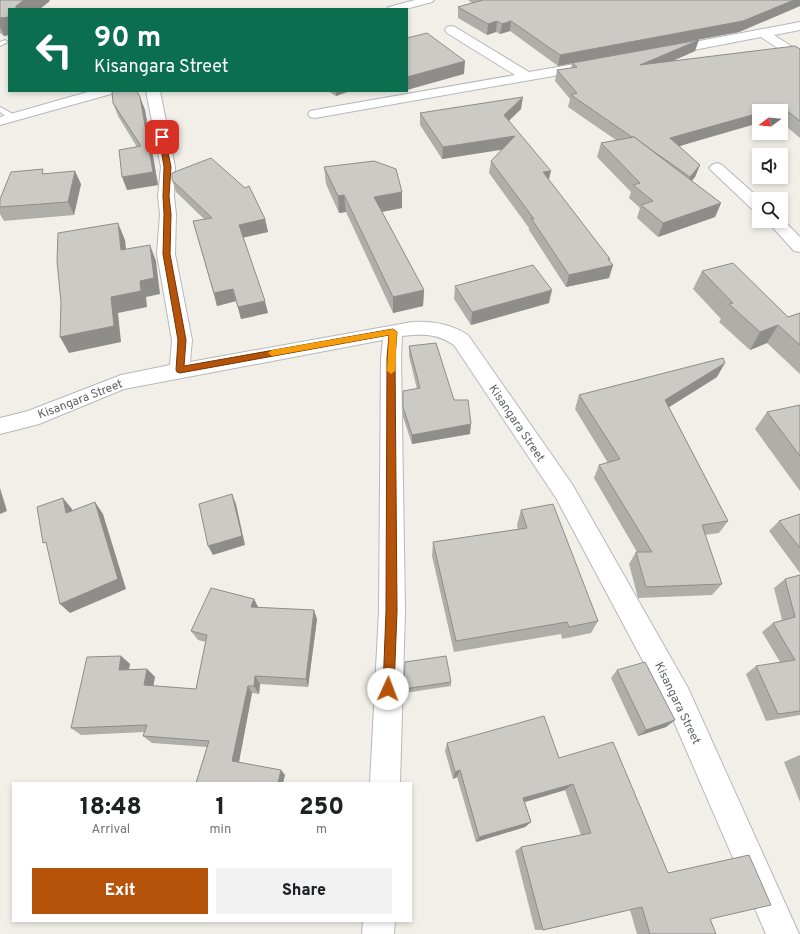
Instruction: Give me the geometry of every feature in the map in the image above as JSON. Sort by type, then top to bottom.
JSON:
[{"type":"street","points":[[397,8],[428,0]]},
{"type":"street","points":[[653,54],[800,26]]},
{"type":"street","points":[[451,30],[527,78]]},
{"type":"street","points":[[763,33],[800,56]]},
{"type":"street","points":[[315,114],[527,78],[598,64]]},
{"type":"street","points":[[6,119],[102,92]]},
{"type":"street","points":[[153,92],[168,167],[166,196],[168,214],[166,254],[182,340],[180,370]]},
{"type":"street","points":[[717,168],[752,200]]},
{"type":"street","points":[[782,228],[800,247]]},
{"type":"street","name":"Kisangara Street","points":[[0,426],[32,418],[121,382],[180,370],[426,327],[440,329],[451,333],[460,340],[564,491],[678,698],[783,934]]},
{"type":"street","points":[[385,782],[392,611],[391,358],[393,332]]},
{"type":"street","points":[[378,934],[379,922]]},
{"type":"lane","points":[[0,109],[6,119]]},
{"type":"building","points":[[0,0],[24,0],[16,6],[16,8],[8,8],[8,17],[0,18]]},
{"type":"building","points":[[483,0],[794,0],[743,21],[560,55],[511,21],[502,24],[497,21],[488,24],[458,7]]},
{"type":"building","points":[[427,33],[465,61],[408,77],[408,38]]},
{"type":"building","points":[[699,40],[640,65],[795,46],[800,49],[800,121],[788,112],[788,104],[752,104],[752,115],[670,138],[700,165],[690,177],[571,95],[577,93],[557,70],[577,67],[572,63]]},
{"type":"building","points":[[112,92],[138,92],[140,97],[153,172],[122,177],[119,150],[141,146],[113,103]]},
{"type":"building","points":[[523,97],[504,115],[551,171],[543,172],[610,259],[608,259],[613,265],[569,275],[531,218],[534,219],[491,161],[515,136],[443,147],[420,113]]},
{"type":"building","points":[[634,137],[721,203],[663,223],[641,205],[653,201],[633,185],[640,183],[601,143]]},
{"type":"building","points":[[211,158],[245,188],[249,186],[265,219],[239,225],[265,301],[238,307],[233,289],[214,293],[193,221],[212,218],[172,180],[172,173]]},
{"type":"building","points":[[374,161],[396,169],[402,192],[374,197],[424,290],[393,297],[344,195],[338,196],[324,167]]},
{"type":"building","points":[[43,169],[42,174],[75,171],[68,202],[0,207],[0,199],[11,172]]},
{"type":"building","points":[[118,223],[121,250],[150,245],[154,278],[140,281],[141,291],[111,297],[114,326],[60,337],[61,302],[57,261],[58,233]]},
{"type":"building","points":[[733,263],[788,317],[800,313],[800,345],[778,325],[760,332],[729,304],[733,303],[702,271]]},
{"type":"building","points":[[533,265],[552,290],[472,312],[455,286]]},
{"type":"building","points":[[436,343],[454,400],[468,400],[471,424],[412,435],[403,407],[403,391],[420,388],[409,346]]},
{"type":"building","points":[[723,358],[725,363],[665,400],[728,521],[702,525],[722,584],[646,587],[636,552],[652,552],[599,465],[620,459],[579,395]]},
{"type":"building","points":[[800,405],[800,456],[767,412]]},
{"type":"building","points":[[232,494],[242,536],[208,546],[199,504]]},
{"type":"building","points":[[63,498],[66,513],[95,502],[118,579],[60,604],[46,542],[43,543],[37,507]]},
{"type":"building","points":[[553,504],[598,621],[569,627],[567,622],[456,641],[433,542],[527,528],[521,510]]},
{"type":"building","points":[[800,514],[800,548],[779,521]]},
{"type":"building","points":[[800,575],[800,711],[778,714],[756,666],[795,660],[773,623],[795,617],[785,579]]},
{"type":"building","points":[[211,588],[254,599],[251,607],[314,610],[306,679],[255,676],[254,686],[248,686],[232,761],[281,770],[278,782],[196,782],[209,741],[143,736],[147,725],[71,728],[87,657],[121,656],[119,670],[147,669],[144,685],[196,689],[207,635],[191,631]]},
{"type":"building","points":[[446,656],[451,682],[404,689],[405,662]]},
{"type":"building","points":[[645,662],[675,720],[646,730],[617,670]]},
{"type":"building","points":[[544,716],[559,758],[613,742],[668,873],[749,855],[771,905],[710,919],[716,934],[650,934],[642,907],[543,930],[521,847],[591,833],[573,784],[523,798],[531,822],[479,837],[460,770],[455,772],[447,743]]},
{"type":"slow traffic","points":[[272,353],[393,332],[391,371]]},
{"type":"route","points":[[162,137],[168,167],[166,196],[168,214],[166,254],[182,340],[180,370],[393,332],[391,358],[392,611],[388,689]]}]
